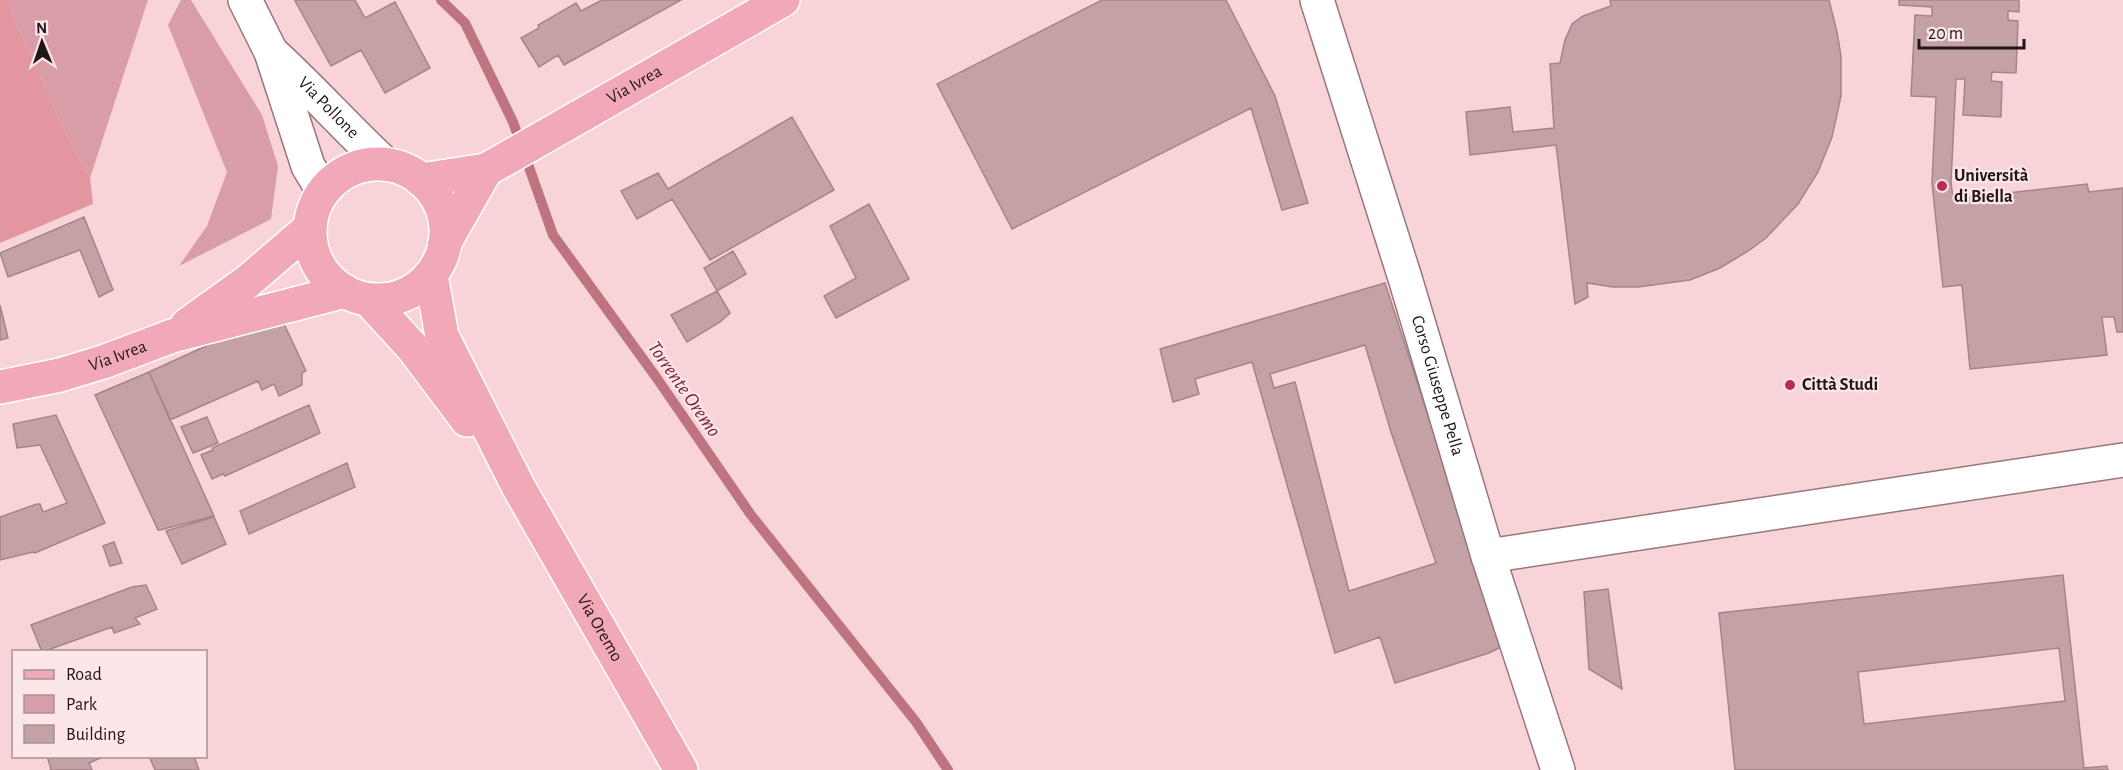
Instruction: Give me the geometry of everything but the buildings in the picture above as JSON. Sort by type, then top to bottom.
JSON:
[{"type":"main road","name":"Via Ivrea","points":[[421,180],[486,170],[783,0]]},
{"type":"main road","points":[[446,242],[445,219],[436,197],[421,180],[404,169],[385,164],[362,166],[340,175],[323,191],[314,209],[310,228],[311,247],[318,264],[329,280],[357,296],[392,299],[414,290],[431,275],[441,259],[446,242],[486,170]]},
{"type":"main road","name":"Via Ivrea","points":[[172,336],[247,282],[310,228]]},
{"type":"main road","name":"Via Oremo","points":[[431,275],[442,336],[519,488],[681,770]]},
{"type":"main road","name":"Via Ivrea","points":[[0,387],[60,375],[103,362],[172,336],[357,296]]},
{"type":"main road","name":"Via Oremo","points":[[357,296],[413,348],[519,488]]},
{"type":"street","name":"Via Pollone","points":[[245,0],[271,52],[308,166],[323,191]]},
{"type":"street","name":"Corso Giuseppe Pella","points":[[1317,0],[1405,278],[1488,556],[1558,770]]},
{"type":"street","name":"Via Pollone","points":[[271,52],[385,164]]},
{"type":"street","points":[[1488,556],[2123,460]]},
{"type":"green space","points":[[8,0],[148,0],[90,178],[62,125]]},
{"type":"green space","points":[[181,0],[191,0],[262,115],[278,166],[271,219],[179,266],[207,226],[227,172],[168,25]]},
{"type":"shaded area","points":[[0,0],[8,0],[62,125],[90,178],[93,204],[0,243]]},
{"type":"waterway","name":"Torrente Oremo","points":[[441,0],[465,23],[513,122],[553,235],[656,377],[751,515],[916,722],[948,770]]},
{"type":"place","name":"Università di Biella","points":[[1942,186]]},
{"type":"place","name":"Città Studi","points":[[1790,385]]}]
